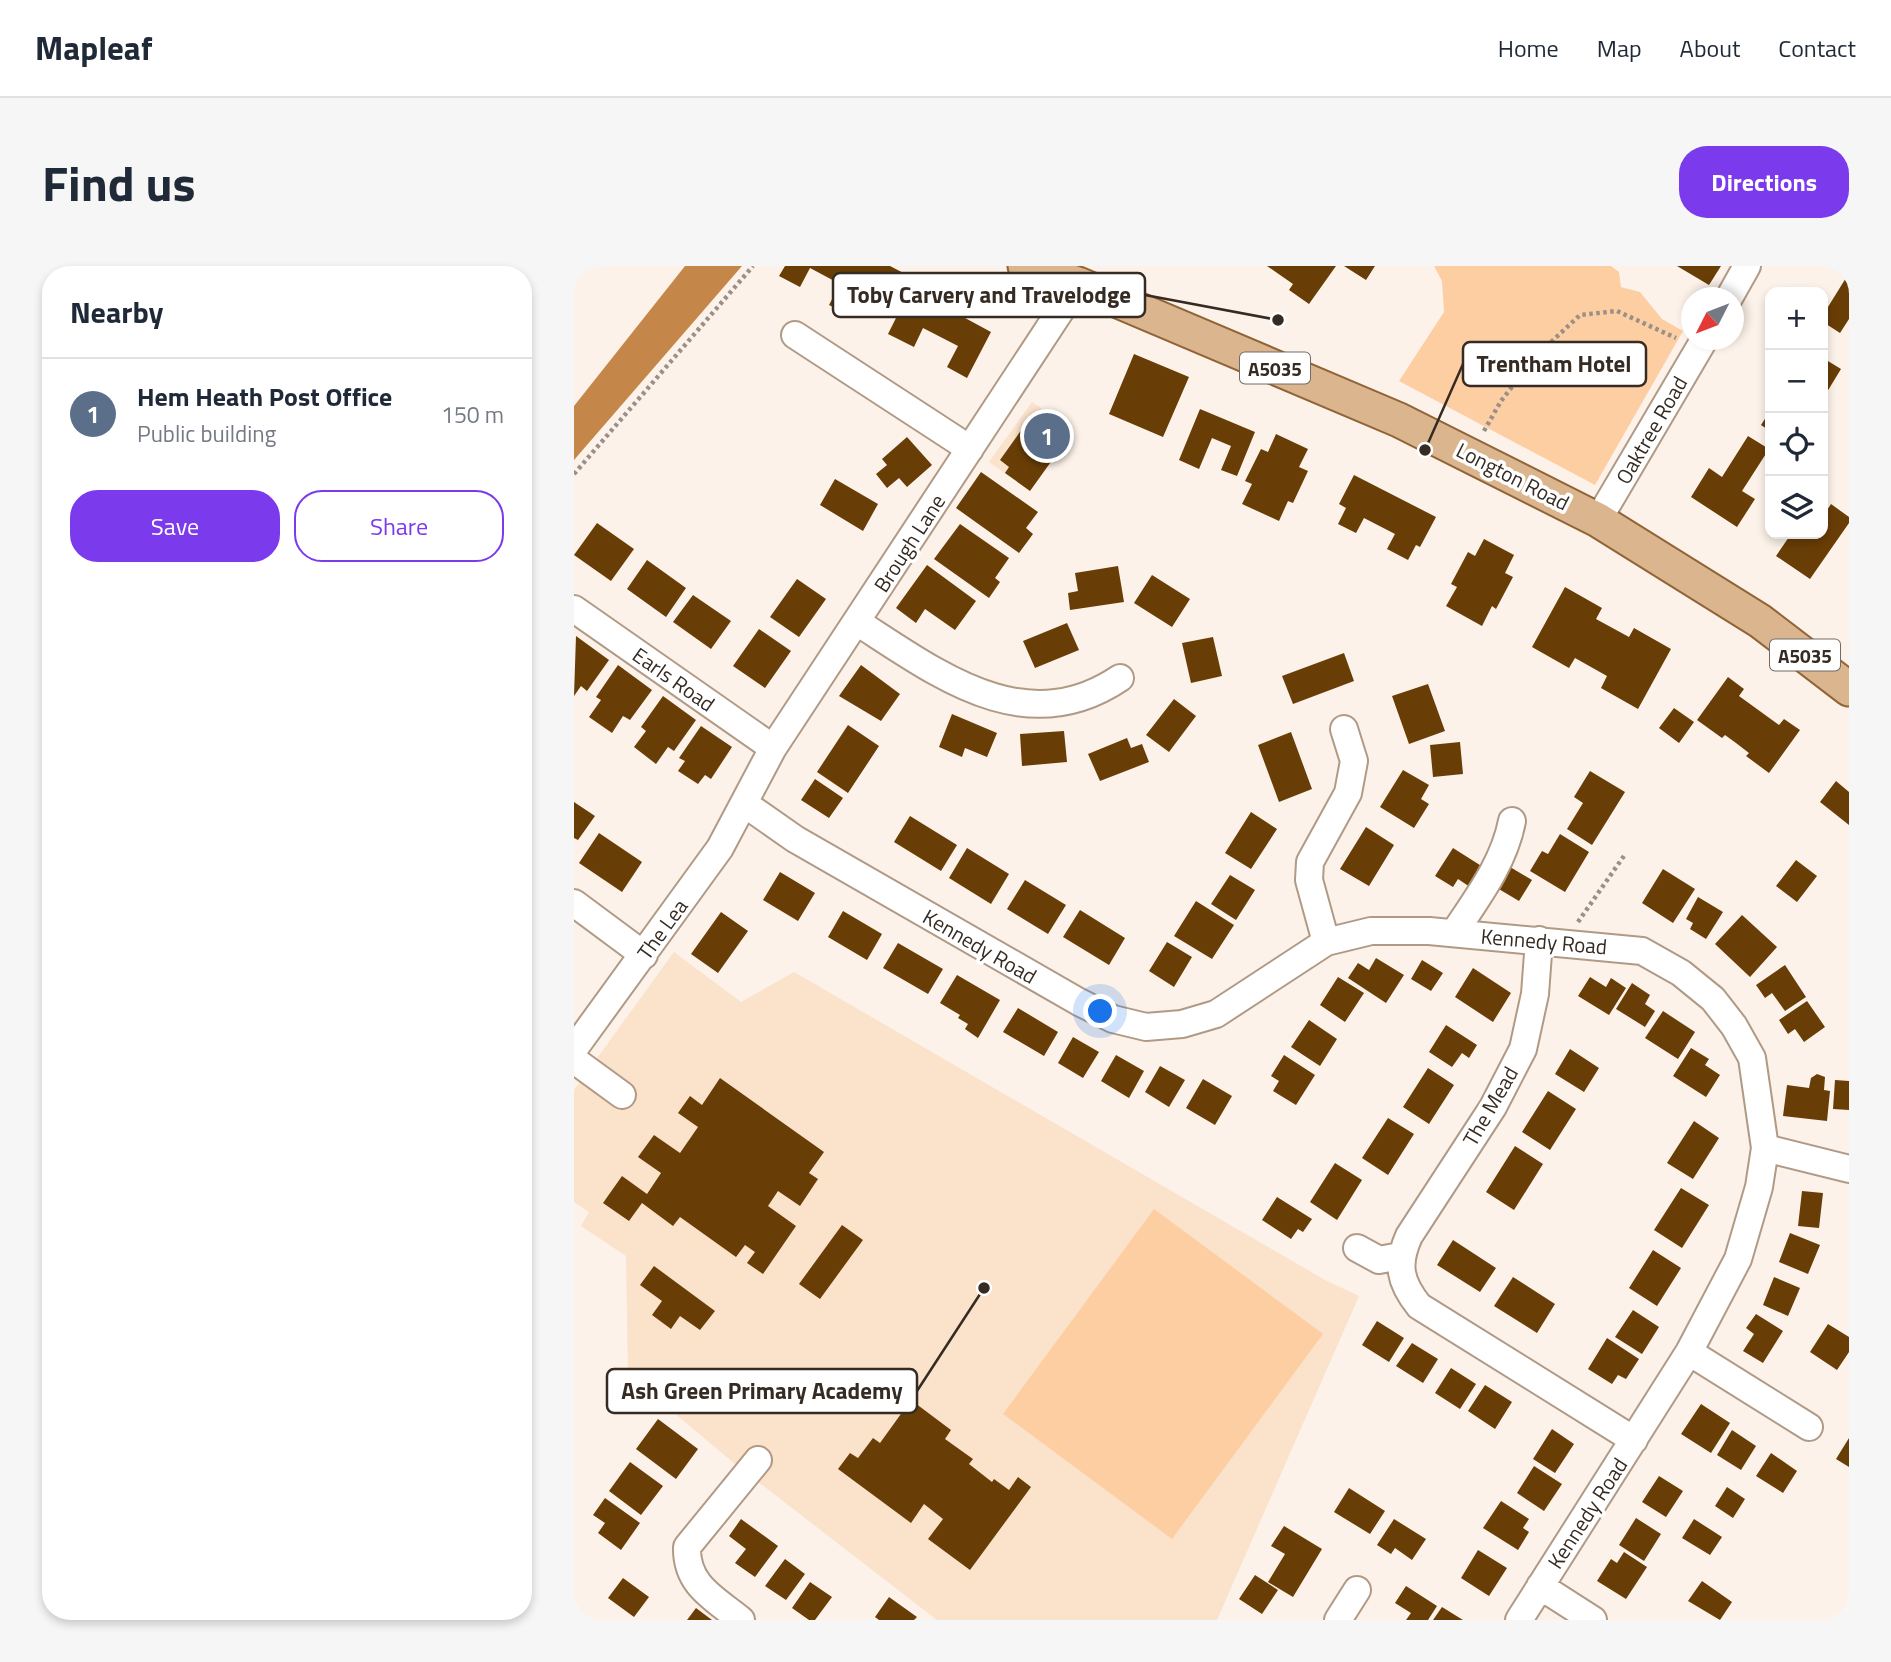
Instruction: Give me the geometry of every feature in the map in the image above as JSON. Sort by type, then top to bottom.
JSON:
[{"type":"main road","name":"Longton Road","points":[[1025,266],[1078,284],[1471,453],[1598,520],[1760,621],[1849,689]]},
{"type":"street","points":[[1735,287],[1747,266]]},
{"type":"street","name":"Brough Lane","points":[[745,804],[773,748],[1078,284]]},
{"type":"street","points":[[795,335],[970,449]]},
{"type":"street","name":"Oaktree Road","points":[[1598,520],[1697,350]]},
{"type":"street","name":"Earls Road","points":[[574,609],[773,748]]},
{"type":"street","points":[[857,622],[939,675],[993,698],[1023,704],[1072,701],[1102,690],[1120,678]]},
{"type":"street","points":[[1326,942],[1310,880],[1310,862],[1348,793],[1354,761],[1344,729]]},
{"type":"street","name":"Kennedy Road","points":[[745,804],[795,839],[1079,1002],[1113,1019],[1146,1027],[1182,1024],[1216,1014],[1326,942],[1371,931],[1454,933],[1642,951],[1681,973],[1713,999],[1734,1026],[1752,1058],[1765,1148],[1759,1187],[1738,1259],[1689,1352],[1519,1620]]},
{"type":"street","name":"The Lea","points":[[574,1049],[720,848],[745,804]]},
{"type":"street","points":[[1454,933],[1503,853],[1512,821]]},
{"type":"street","points":[[574,903],[644,955]]},
{"type":"street","name":"The Mead","points":[[1400,1256],[1409,1236],[1493,1107],[1523,1049],[1535,994],[1551,941]]},
{"type":"street","points":[[574,1060],[622,1095]]},
{"type":"street","points":[[1765,1148],[1849,1169]]},
{"type":"street","points":[[1357,1248],[1379,1260],[1400,1256],[1400,1274],[1419,1306],[1634,1440]]},
{"type":"street","points":[[1689,1352],[1809,1427]]},
{"type":"street","points":[[741,1620],[705,1591],[689,1574],[687,1547],[707,1519],[758,1460]]},
{"type":"street","points":[[1540,1586],[1593,1620]]},
{"type":"street","points":[[1338,1620],[1357,1590]]},
{"type":"path","points":[[574,474],[753,266]]},
{"type":"path","points":[[1471,453],[1501,401],[1535,358],[1580,315],[1617,311],[1681,336]]},
{"type":"path","points":[[1551,941],[1626,853]]},
{"type":"shaded area","points":[[685,266],[742,266],[574,460],[574,406]]},
{"type":"shaded area","points":[[1434,266],[1611,266],[1619,272],[1621,287],[1640,292],[1662,319],[1681,330],[1681,334],[1595,485],[1399,381],[1444,312],[1442,281]]},
{"type":"shaded area","points":[[1032,402],[1073,431],[1030,491],[989,462]]},
{"type":"shaded area","points":[[674,952],[741,1002],[794,972],[1325,1280],[1359,1296],[1217,1620],[937,1620],[735,1464],[628,1374],[626,1256],[581,1226],[589,1212],[574,1202],[574,1090]]},
{"type":"shaded area","points":[[1154,1209],[1323,1334],[1172,1539],[1003,1414]]},
{"type":"building","points":[[785,266],[890,266],[959,302],[954,312],[991,332],[967,378],[947,367],[958,346],[923,328],[914,347],[888,334],[898,314],[866,297],[855,318],[829,305],[840,284],[810,268],[800,287],[779,276]]},
{"type":"building","points":[[1267,266],[1336,266],[1309,304],[1289,290],[1293,284]]},
{"type":"building","points":[[1344,266],[1375,266],[1366,280]]},
{"type":"building","points":[[1677,266],[1721,266],[1709,285]]},
{"type":"building","points":[[1849,273],[1849,319],[1840,333],[1828,325],[1828,307]]},
{"type":"building","points":[[1134,354],[1189,377],[1163,437],[1109,414]]},
{"type":"building","points":[[1828,361],[1841,369],[1828,390]]},
{"type":"building","points":[[1200,409],[1255,432],[1237,476],[1221,470],[1231,446],[1212,438],[1199,469],[1179,460]]},
{"type":"building","points":[[1049,414],[1073,431],[1030,491],[1005,473],[1009,467],[1000,460],[1032,415],[1042,423]]},
{"type":"building","points":[[1276,434],[1308,449],[1299,467],[1308,471],[1293,503],[1288,501],[1279,521],[1242,504],[1252,484],[1245,481],[1261,449],[1268,452]]},
{"type":"building","points":[[1748,436],[1765,447],[1765,455],[1742,491],[1755,499],[1737,527],[1691,497],[1709,468],[1722,477]]},
{"type":"building","points":[[907,437],[932,465],[907,487],[899,478],[887,488],[876,474],[887,465],[882,459]]},
{"type":"building","points":[[981,472],[1038,512],[1026,528],[1033,534],[1019,553],[956,508]]},
{"type":"building","points":[[1354,475],[1436,517],[1420,547],[1416,545],[1408,560],[1387,549],[1395,534],[1364,518],[1356,533],[1338,524],[1346,508],[1339,504]]},
{"type":"building","points":[[835,479],[878,504],[863,531],[820,505]]},
{"type":"building","points":[[1831,504],[1849,517],[1849,523],[1810,579],[1776,556],[1788,539],[1828,539],[1828,508]]},
{"type":"building","points":[[597,523],[634,549],[611,581],[574,555]]},
{"type":"building","points":[[960,524],[1009,558],[995,578],[1000,582],[989,598],[934,559]]},
{"type":"building","points":[[1484,539],[1514,555],[1505,573],[1513,577],[1496,609],[1492,606],[1482,626],[1446,606],[1457,587],[1451,584],[1468,552],[1475,556]]},
{"type":"building","points":[[647,560],[686,588],[666,617],[627,589]]},
{"type":"building","points":[[927,565],[976,601],[955,630],[925,609],[916,623],[896,608]]},
{"type":"building","points":[[1118,566],[1124,602],[1070,610],[1068,593],[1078,591],[1075,573]]},
{"type":"building","points":[[1152,575],[1190,599],[1172,627],[1134,603]]},
{"type":"building","points":[[797,579],[826,599],[799,637],[770,617]]},
{"type":"building","points":[[1565,587],[1602,608],[1596,619],[1629,637],[1634,628],[1671,649],[1638,709],[1601,688],[1607,676],[1575,658],[1569,668],[1532,647]]},
{"type":"building","points":[[693,595],[731,621],[711,649],[673,622]]},
{"type":"building","points":[[1067,623],[1079,650],[1035,668],[1023,641]]},
{"type":"building","points":[[759,629],[791,651],[765,688],[733,666]]},
{"type":"building","points":[[576,636],[609,660],[587,691],[581,686],[574,696]]},
{"type":"building","points":[[1213,637],[1222,676],[1191,683],[1182,643]]},
{"type":"building","points":[[1344,653],[1354,681],[1293,704],[1282,676]]},
{"type":"building","points":[[618,665],[652,690],[630,720],[623,716],[612,733],[589,717],[601,700],[596,697]]},
{"type":"building","points":[[861,665],[900,694],[881,721],[839,696]]},
{"type":"building","points":[[1728,677],[1744,689],[1739,696],[1779,725],[1784,719],[1800,730],[1769,773],[1746,756],[1749,753],[1736,743],[1725,735],[1722,738],[1697,720]]},
{"type":"building","points":[[1428,684],[1445,731],[1409,744],[1392,696]]},
{"type":"building","points":[[663,696],[696,720],[674,751],[668,747],[656,764],[634,747],[646,731],[641,727]]},
{"type":"building","points":[[1174,699],[1196,716],[1169,752],[1146,735]]},
{"type":"building","points":[[1674,708],[1694,722],[1679,743],[1659,728]]},
{"type":"building","points":[[952,714],[997,733],[987,757],[965,748],[962,757],[939,747]]},
{"type":"building","points":[[848,725],[879,746],[848,793],[817,772]]},
{"type":"building","points":[[701,726],[732,747],[711,779],[705,775],[698,784],[678,771],[685,761],[679,758]]},
{"type":"building","points":[[1064,731],[1067,762],[1022,766],[1020,734]]},
{"type":"building","points":[[1291,732],[1312,789],[1279,802],[1258,745]]},
{"type":"building","points":[[1127,738],[1131,748],[1142,744],[1149,762],[1100,781],[1088,754]]},
{"type":"building","points":[[1460,742],[1463,774],[1433,777],[1430,745]]},
{"type":"building","points":[[1403,770],[1429,785],[1421,799],[1429,804],[1414,828],[1380,807]]},
{"type":"building","points":[[1590,771],[1625,792],[1592,845],[1567,829],[1583,803],[1574,797]]},
{"type":"building","points":[[815,779],[843,798],[829,818],[801,800]]},
{"type":"building","points":[[1836,781],[1849,792],[1849,825],[1820,802]]},
{"type":"building","points":[[574,802],[595,816],[578,840],[574,838]]},
{"type":"building","points":[[1251,812],[1277,829],[1251,869],[1225,853]]},
{"type":"building","points":[[910,816],[957,845],[941,871],[894,842]]},
{"type":"building","points":[[1366,827],[1394,845],[1369,886],[1340,869]]},
{"type":"building","points":[[599,833],[642,862],[622,892],[579,863]]},
{"type":"building","points":[[1560,834],[1589,852],[1565,892],[1530,871],[1542,851],[1548,854]]},
{"type":"building","points":[[967,848],[1009,874],[991,904],[949,878]]},
{"type":"building","points":[[1453,848],[1483,867],[1470,887],[1458,879],[1453,887],[1435,876]]},
{"type":"building","points":[[1796,860],[1817,876],[1797,902],[1776,886]]},
{"type":"building","points":[[1505,864],[1532,880],[1519,901],[1492,885]]},
{"type":"building","points":[[1663,869],[1695,889],[1673,923],[1642,903]]},
{"type":"building","points":[[780,872],[815,893],[798,921],[763,900]]},
{"type":"building","points":[[1230,875],[1255,890],[1236,920],[1211,904]]},
{"type":"building","points":[[1025,880],[1066,905],[1048,934],[1007,909]]},
{"type":"building","points":[[1698,897],[1723,912],[1706,939],[1690,929],[1693,923],[1686,919]]},
{"type":"building","points":[[1196,901],[1234,925],[1212,959],[1174,936]]},
{"type":"building","points":[[1080,910],[1125,938],[1109,965],[1063,937]]},
{"type":"building","points":[[843,911],[882,934],[867,960],[828,937]]},
{"type":"building","points":[[721,912],[748,931],[718,973],[691,954]]},
{"type":"building","points":[[1742,915],[1777,947],[1750,977],[1715,944]]},
{"type":"building","points":[[1167,942],[1192,957],[1174,987],[1149,971]]},
{"type":"building","points":[[898,943],[943,969],[928,994],[883,968]]},
{"type":"building","points":[[1376,958],[1404,975],[1386,1003],[1348,978],[1358,963],[1369,970]]},
{"type":"building","points":[[1422,960],[1443,973],[1431,991],[1411,979]]},
{"type":"building","points":[[1785,965],[1806,997],[1785,1011],[1772,993],[1765,998],[1756,985]]},
{"type":"building","points":[[1473,968],[1511,993],[1493,1022],[1455,997]]},
{"type":"building","points":[[957,975],[1000,1000],[978,1038],[965,1029],[968,1024],[958,1018],[960,1015],[940,1003]]},
{"type":"building","points":[[1338,977],[1364,993],[1345,1022],[1320,1005]]},
{"type":"building","points":[[1590,977],[1606,987],[1611,978],[1626,988],[1609,1015],[1578,996]]},
{"type":"building","points":[[1632,983],[1650,995],[1645,1004],[1655,1011],[1645,1027],[1616,1009]]},
{"type":"building","points":[[1807,1001],[1825,1027],[1804,1042],[1795,1029],[1788,1034],[1779,1020]]},
{"type":"building","points":[[1018,1008],[1058,1032],[1044,1056],[1003,1032]]},
{"type":"building","points":[[1663,1011],[1695,1032],[1678,1059],[1645,1038]]},
{"type":"building","points":[[1309,1020],[1337,1039],[1320,1066],[1291,1047]]},
{"type":"building","points":[[1446,1025],[1477,1045],[1469,1058],[1462,1053],[1452,1067],[1429,1052]]},
{"type":"building","points":[[1073,1037],[1099,1052],[1083,1078],[1058,1063]]},
{"type":"building","points":[[1691,1048],[1709,1059],[1705,1065],[1720,1075],[1706,1097],[1673,1076]]},
{"type":"building","points":[[1570,1049],[1599,1068],[1584,1092],[1555,1074]]},
{"type":"building","points":[[1116,1055],[1144,1071],[1129,1098],[1101,1081]]},
{"type":"building","points":[[1284,1055],[1315,1075],[1296,1105],[1273,1091],[1279,1081],[1271,1076]]},
{"type":"building","points":[[1160,1066],[1185,1080],[1169,1107],[1145,1092]]},
{"type":"building","points":[[1428,1068],[1454,1085],[1429,1124],[1403,1107]]},
{"type":"building","points":[[1817,1074],[1825,1077],[1824,1090],[1830,1091],[1827,1121],[1783,1116],[1787,1085],[1809,1088],[1811,1078]]},
{"type":"building","points":[[720,1078],[824,1152],[809,1173],[818,1179],[800,1206],[778,1191],[768,1206],[796,1226],[763,1274],[747,1263],[755,1252],[745,1245],[736,1257],[680,1217],[673,1226],[642,1203],[629,1221],[603,1203],[622,1176],[647,1194],[661,1173],[638,1157],[654,1135],[680,1153],[698,1127],[678,1113],[690,1096],[702,1105]]},
{"type":"building","points":[[1203,1079],[1232,1096],[1215,1125],[1186,1108]]},
{"type":"building","points":[[1835,1080],[1849,1081],[1849,1110],[1833,1109]]},
{"type":"building","points":[[1548,1091],[1576,1109],[1550,1150],[1522,1132]]},
{"type":"building","points":[[1388,1118],[1414,1134],[1388,1175],[1362,1158]]},
{"type":"building","points":[[1694,1121],[1719,1138],[1693,1179],[1667,1163]]},
{"type":"building","points":[[1515,1146],[1543,1164],[1514,1210],[1486,1192]]},
{"type":"building","points":[[1335,1163],[1362,1180],[1337,1220],[1310,1202]]},
{"type":"building","points":[[1681,1188],[1709,1205],[1682,1248],[1654,1230]]},
{"type":"building","points":[[1802,1191],[1823,1193],[1819,1228],[1798,1226]]},
{"type":"building","points":[[1277,1197],[1312,1219],[1303,1232],[1298,1229],[1291,1239],[1262,1220]]},
{"type":"building","points":[[842,1225],[863,1240],[820,1299],[799,1284]]},
{"type":"building","points":[[1790,1233],[1820,1245],[1808,1274],[1779,1262]]},
{"type":"building","points":[[1453,1240],[1496,1268],[1480,1292],[1437,1265]]},
{"type":"building","points":[[1653,1250],[1681,1268],[1657,1306],[1629,1288]]},
{"type":"building","points":[[654,1266],[715,1311],[700,1330],[680,1316],[671,1329],[652,1315],[662,1301],[640,1285]]},
{"type":"building","points":[[1513,1277],[1555,1304],[1537,1333],[1494,1306]]},
{"type":"building","points":[[1774,1277],[1800,1288],[1788,1316],[1763,1305]]},
{"type":"building","points":[[1633,1310],[1659,1327],[1642,1354],[1615,1337]]},
{"type":"building","points":[[1756,1314],[1783,1331],[1763,1363],[1743,1351],[1754,1334],[1746,1328]]},
{"type":"building","points":[[1377,1321],[1404,1338],[1389,1362],[1362,1345]]},
{"type":"building","points":[[1828,1324],[1849,1337],[1849,1352],[1837,1370],[1810,1352]]},
{"type":"building","points":[[1607,1338],[1639,1359],[1626,1379],[1618,1375],[1612,1384],[1588,1369]]},
{"type":"building","points":[[1412,1343],[1438,1359],[1423,1383],[1396,1366]]},
{"type":"building","points":[[1451,1368],[1476,1384],[1460,1409],[1435,1393]]},
{"type":"building","points":[[1485,1385],[1512,1402],[1495,1429],[1468,1411]]},
{"type":"building","points":[[911,1400],[951,1430],[945,1439],[973,1459],[969,1464],[992,1482],[994,1479],[1009,1490],[1018,1477],[1031,1487],[970,1570],[928,1539],[943,1519],[924,1504],[911,1523],[838,1469],[850,1453],[858,1458],[873,1438],[880,1443]]},
{"type":"building","points":[[1701,1404],[1730,1423],[1711,1453],[1681,1434]]},
{"type":"building","points":[[658,1419],[698,1449],[676,1479],[636,1449]]},
{"type":"building","points":[[1552,1429],[1574,1444],[1555,1473],[1533,1459]]},
{"type":"building","points":[[1732,1430],[1756,1446],[1741,1470],[1717,1455]]},
{"type":"building","points":[[1849,1438],[1849,1467],[1836,1459]]},
{"type":"building","points":[[1771,1453],[1797,1471],[1783,1493],[1756,1476]]},
{"type":"building","points":[[630,1462],[663,1486],[641,1515],[609,1491]]},
{"type":"building","points":[[1534,1466],[1562,1484],[1544,1511],[1517,1493]]},
{"type":"building","points":[[1659,1476],[1683,1491],[1666,1517],[1642,1502]]},
{"type":"building","points":[[1727,1487],[1745,1499],[1733,1518],[1715,1506]]},
{"type":"building","points":[[1349,1488],[1385,1511],[1370,1534],[1334,1512]]},
{"type":"building","points":[[605,1498],[640,1523],[621,1550],[598,1533],[605,1523],[593,1515]]},
{"type":"building","points":[[1501,1501],[1529,1519],[1523,1528],[1529,1532],[1518,1550],[1483,1528]]},
{"type":"building","points":[[1636,1518],[1661,1534],[1644,1561],[1619,1545]]},
{"type":"building","points":[[741,1519],[778,1546],[755,1577],[735,1563],[746,1549],[729,1536]]},
{"type":"building","points":[[1394,1519],[1426,1539],[1412,1560],[1395,1548],[1391,1554],[1377,1545]]},
{"type":"building","points":[[1694,1519],[1722,1537],[1710,1555],[1682,1538]]},
{"type":"building","points":[[1284,1526],[1322,1549],[1293,1597],[1268,1582],[1285,1554],[1271,1546]]},
{"type":"building","points":[[1478,1550],[1507,1568],[1489,1596],[1461,1578]]},
{"type":"building","points":[[1624,1552],[1647,1567],[1626,1599],[1597,1581],[1611,1559],[1617,1563]]},
{"type":"building","points":[[785,1559],[805,1574],[786,1600],[765,1586]]},
{"type":"building","points":[[1255,1575],[1278,1590],[1262,1614],[1239,1599]]},
{"type":"building","points":[[623,1578],[649,1597],[634,1617],[608,1598]]},
{"type":"building","points":[[1702,1581],[1732,1602],[1720,1620],[1688,1601]]},
{"type":"building","points":[[810,1582],[832,1597],[815,1620],[809,1620],[792,1608]]},
{"type":"building","points":[[1406,1586],[1437,1606],[1428,1620],[1406,1620],[1411,1613],[1395,1603]]},
{"type":"building","points":[[889,1597],[917,1617],[914,1620],[879,1620],[875,1617]]},
{"type":"building","points":[[1442,1607],[1463,1620],[1433,1620]]},
{"type":"building","points":[[696,1608],[712,1620],[687,1620]]},
{"type":"place","name":"Toby Carvery and Travelodge","points":[[1278,320]]},
{"type":"place","name":"Hem Heath Post Office","points":[[1047,436]]},
{"type":"place","name":"Trentham Hotel","points":[[1425,450]]},
{"type":"place","name":"Ash Green Primary Academy","points":[[984,1288]]}]
